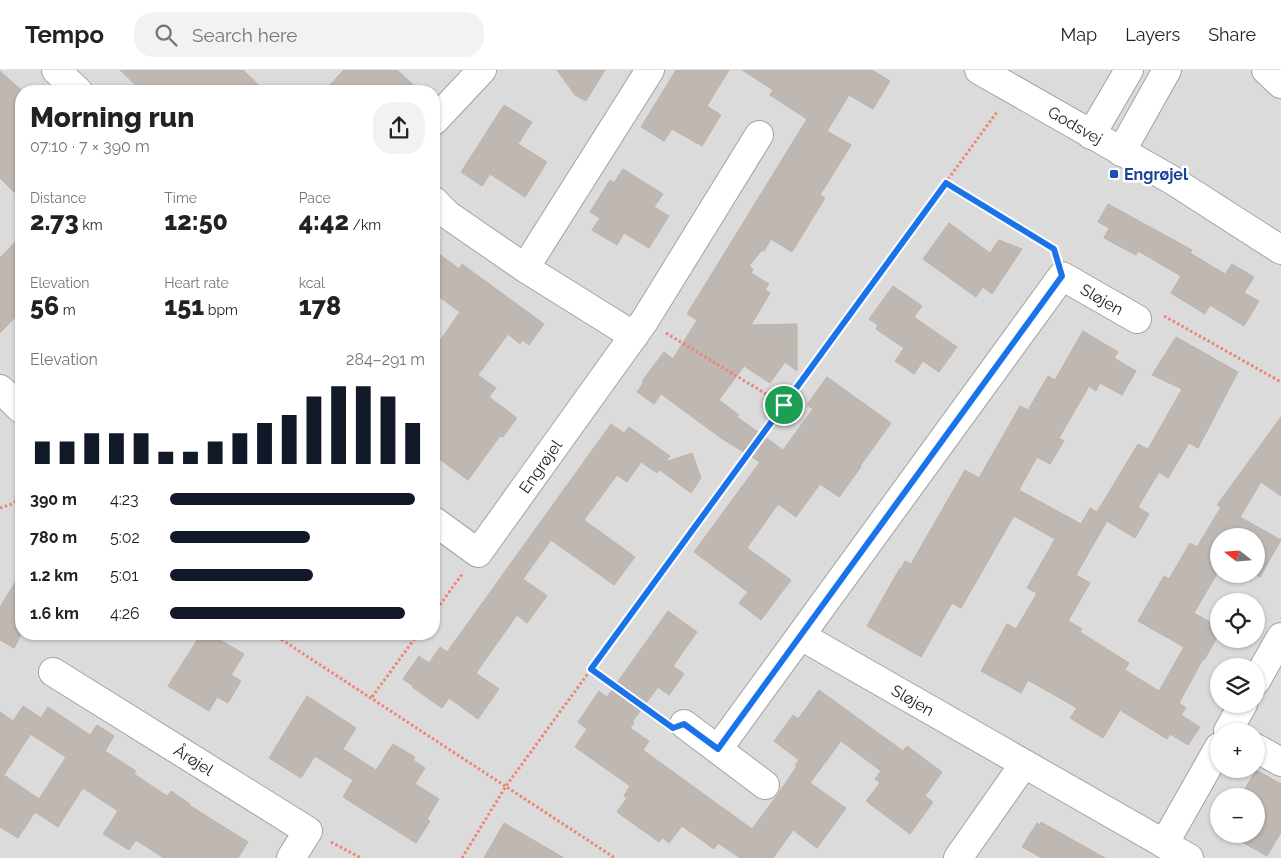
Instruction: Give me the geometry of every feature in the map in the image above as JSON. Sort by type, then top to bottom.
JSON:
[{"type":"street","points":[[56,70],[72,85]]},
{"type":"street","points":[[525,268],[650,70]]},
{"type":"street","name":"Godsvej","points":[[979,70],[1172,180],[1281,250]]},
{"type":"street","points":[[1091,135],[1129,70]]},
{"type":"street","points":[[1121,152],[1167,70]]},
{"type":"street","points":[[1266,70],[1281,84]]},
{"type":"street","points":[[440,114],[473,73]]},
{"type":"street","name":"Engrøjel","points":[[478,553],[639,328],[759,135]]},
{"type":"street","name":"Godsvej","points":[[1172,180],[1281,227]]},
{"type":"street","points":[[440,207],[448,215],[525,268],[639,328]]},
{"type":"street","name":"Sløjen","points":[[718,749],[1062,276],[1137,319]]},
{"type":"street","points":[[0,389],[15,403]]},
{"type":"street","points":[[440,525],[478,553]]},
{"type":"street","name":"Sløjen","points":[[801,636],[1189,858]]},
{"type":"street","points":[[1265,665],[1281,637]]},
{"type":"street","name":"Årøjel","points":[[53,672],[308,831]]},
{"type":"street","points":[[684,724],[765,785]]},
{"type":"street","points":[[1265,753],[1281,762]]},
{"type":"street","points":[[1164,844],[1210,763]]},
{"type":"street","points":[[958,858],[1024,764]]},
{"type":"street","points":[[291,858],[308,831]]},
{"type":"path","points":[[462,858],[506,786],[997,112]]},
{"type":"path","points":[[946,183],[1054,249],[1062,276]]},
{"type":"path","points":[[1137,319],[1154,310],[1281,382]]},
{"type":"path","points":[[639,328],[784,405]]},
{"type":"path","points":[[0,508],[15,502]]},
{"type":"path","points":[[440,605],[478,553]]},
{"type":"path","points":[[282,640],[615,858]]},
{"type":"path","points":[[372,698],[414,640]]},
{"type":"path","points":[[591,669],[673,728],[684,724]]},
{"type":"path","points":[[308,831],[361,858]]},
{"type":"shaded area","points":[[0,70],[1281,70],[1281,858],[0,858]]},
{"type":"building","points":[[120,70],[243,70],[259,85],[136,85]]},
{"type":"building","points":[[344,70],[397,70],[413,85],[330,85]]},
{"type":"building","points":[[557,70],[605,70],[586,101],[575,95]]},
{"type":"building","points":[[676,70],[729,70],[707,106],[721,115],[702,146],[672,129],[664,141],[641,127]]},
{"type":"building","points":[[742,70],[872,70],[890,81],[873,109],[849,95],[827,131],[851,145],[820,195],[825,198],[792,252],[771,239],[764,251],[762,250],[749,266],[753,269],[751,273],[769,284],[765,290],[770,293],[751,325],[797,324],[797,371],[785,362],[770,383],[744,366],[719,400],[739,415],[737,417],[783,450],[813,409],[807,405],[827,377],[891,423],[839,497],[820,484],[796,517],[778,504],[747,548],[791,580],[761,620],[739,603],[748,592],[694,552],[760,462],[721,438],[661,394],[654,404],[637,392],[644,382],[642,381],[664,352],[673,359],[697,320],[687,314],[807,119],[770,95],[773,90]]},
{"type":"building","points":[[0,71],[15,85],[15,193],[0,178]]},
{"type":"building","points":[[504,105],[532,122],[518,144],[547,162],[525,197],[490,174],[482,186],[461,172]]},
{"type":"building","points":[[623,169],[663,194],[654,207],[669,216],[649,248],[624,233],[617,245],[592,230],[600,218],[590,212],[610,180],[614,183]]},
{"type":"building","points":[[1108,204],[1192,250],[1190,253],[1225,274],[1232,264],[1254,277],[1244,293],[1259,301],[1244,326],[1210,305],[1205,314],[1171,293],[1181,276],[1138,251],[1136,255],[1104,238],[1109,228],[1098,222]]},
{"type":"building","points":[[949,223],[990,253],[999,240],[1022,249],[992,294],[983,287],[976,297],[923,259]]},
{"type":"building","points":[[15,242],[15,317],[0,333],[0,258]]},
{"type":"building","points":[[440,255],[459,269],[462,264],[544,324],[529,345],[522,340],[520,344],[508,334],[478,375],[496,388],[489,397],[517,418],[503,437],[500,436],[468,480],[440,459],[440,340],[460,312],[440,297]]},
{"type":"building","points":[[893,286],[922,306],[914,317],[957,347],[939,372],[923,361],[914,374],[895,361],[904,348],[876,329],[878,325],[869,319]]},
{"type":"building","points":[[1083,331],[1118,352],[1114,358],[1136,371],[1122,395],[1100,383],[1096,391],[1089,386],[1059,438],[1064,441],[1050,464],[1037,457],[1019,490],[1081,524],[1090,508],[1097,512],[1138,444],[1148,449],[1182,389],[1152,375],[1176,337],[1238,372],[1198,448],[1189,443],[1168,478],[1159,472],[1138,507],[1149,514],[1135,538],[1107,521],[1076,575],[1090,583],[1068,621],[1082,629],[1080,632],[1129,663],[1125,670],[1159,691],[1184,647],[1138,621],[1164,576],[1169,579],[1190,543],[1197,547],[1221,507],[1217,505],[1281,417],[1281,496],[1261,482],[1240,517],[1260,528],[1210,528],[1211,583],[1194,613],[1210,622],[1211,648],[1179,703],[1186,708],[1181,715],[1200,727],[1188,745],[1170,734],[1167,739],[1120,710],[1103,738],[1070,718],[1077,708],[1028,680],[1021,693],[981,671],[1007,624],[1016,629],[1037,593],[1027,588],[1055,539],[1014,516],[961,608],[952,603],[921,657],[867,626],[900,568],[905,561],[911,564],[965,470],[979,478],[1020,406],[1028,410],[1048,376],[1055,380]]},
{"type":"building","points":[[611,424],[624,433],[629,427],[670,456],[665,462],[692,453],[701,478],[691,493],[660,470],[657,473],[641,462],[627,482],[617,475],[584,520],[635,557],[614,585],[551,540],[523,579],[547,596],[527,623],[517,615],[476,673],[499,689],[478,719],[449,698],[442,708],[403,679],[419,656],[429,663],[440,647],[447,652]]},
{"type":"building","points":[[1265,531],[1281,540],[1265,568]]},
{"type":"building","points":[[15,583],[15,640],[18,640],[14,648],[0,640],[0,607]]},
{"type":"building","points":[[668,611],[697,632],[673,666],[684,674],[669,695],[658,687],[632,722],[634,723],[630,728],[649,741],[643,750],[752,829],[778,794],[799,760],[774,741],[793,715],[798,719],[819,690],[903,751],[907,746],[942,772],[925,796],[933,802],[910,834],[866,801],[880,783],[875,779],[881,771],[841,741],[810,783],[846,808],[817,848],[793,830],[773,858],[740,858],[718,843],[714,849],[682,826],[669,843],[663,838],[659,842],[617,812],[627,798],[624,796],[630,786],[575,747],[587,729],[578,722],[599,691],[607,697]]},
{"type":"building","points":[[197,640],[220,640],[244,654],[231,675],[241,681],[228,703],[217,697],[209,711],[168,686]]},
{"type":"building","points":[[307,696],[356,728],[343,749],[376,770],[393,744],[415,757],[413,760],[425,768],[415,784],[439,799],[427,819],[430,821],[416,843],[343,797],[353,780],[315,756],[301,778],[269,758]]},
{"type":"building","points":[[23,706],[41,718],[48,707],[90,735],[97,725],[114,736],[105,751],[136,771],[134,774],[167,796],[171,791],[189,805],[248,842],[238,858],[164,858],[136,840],[129,850],[103,834],[118,811],[83,788],[58,827],[35,812],[18,838],[0,827],[0,712],[13,721]],"holes":[[[30,734],[66,757],[39,799],[4,775]]]},
{"type":"building","points":[[1265,775],[1281,784],[1281,832],[1267,856],[1244,843],[1265,843],[1265,788],[1246,788],[1251,778],[1265,778]]},
{"type":"building","points":[[1041,822],[1105,858],[1042,858],[1022,847],[1037,823],[1040,825]]},
{"type":"building","points":[[504,823],[564,858],[484,858]]},
{"type":"place","name":"Engrøjel","points":[[1114,174]]},
{"type":"route","points":[[946,183],[1054,249],[1062,276],[718,749],[684,724],[673,728],[591,669],[784,405],[946,183]]}]
